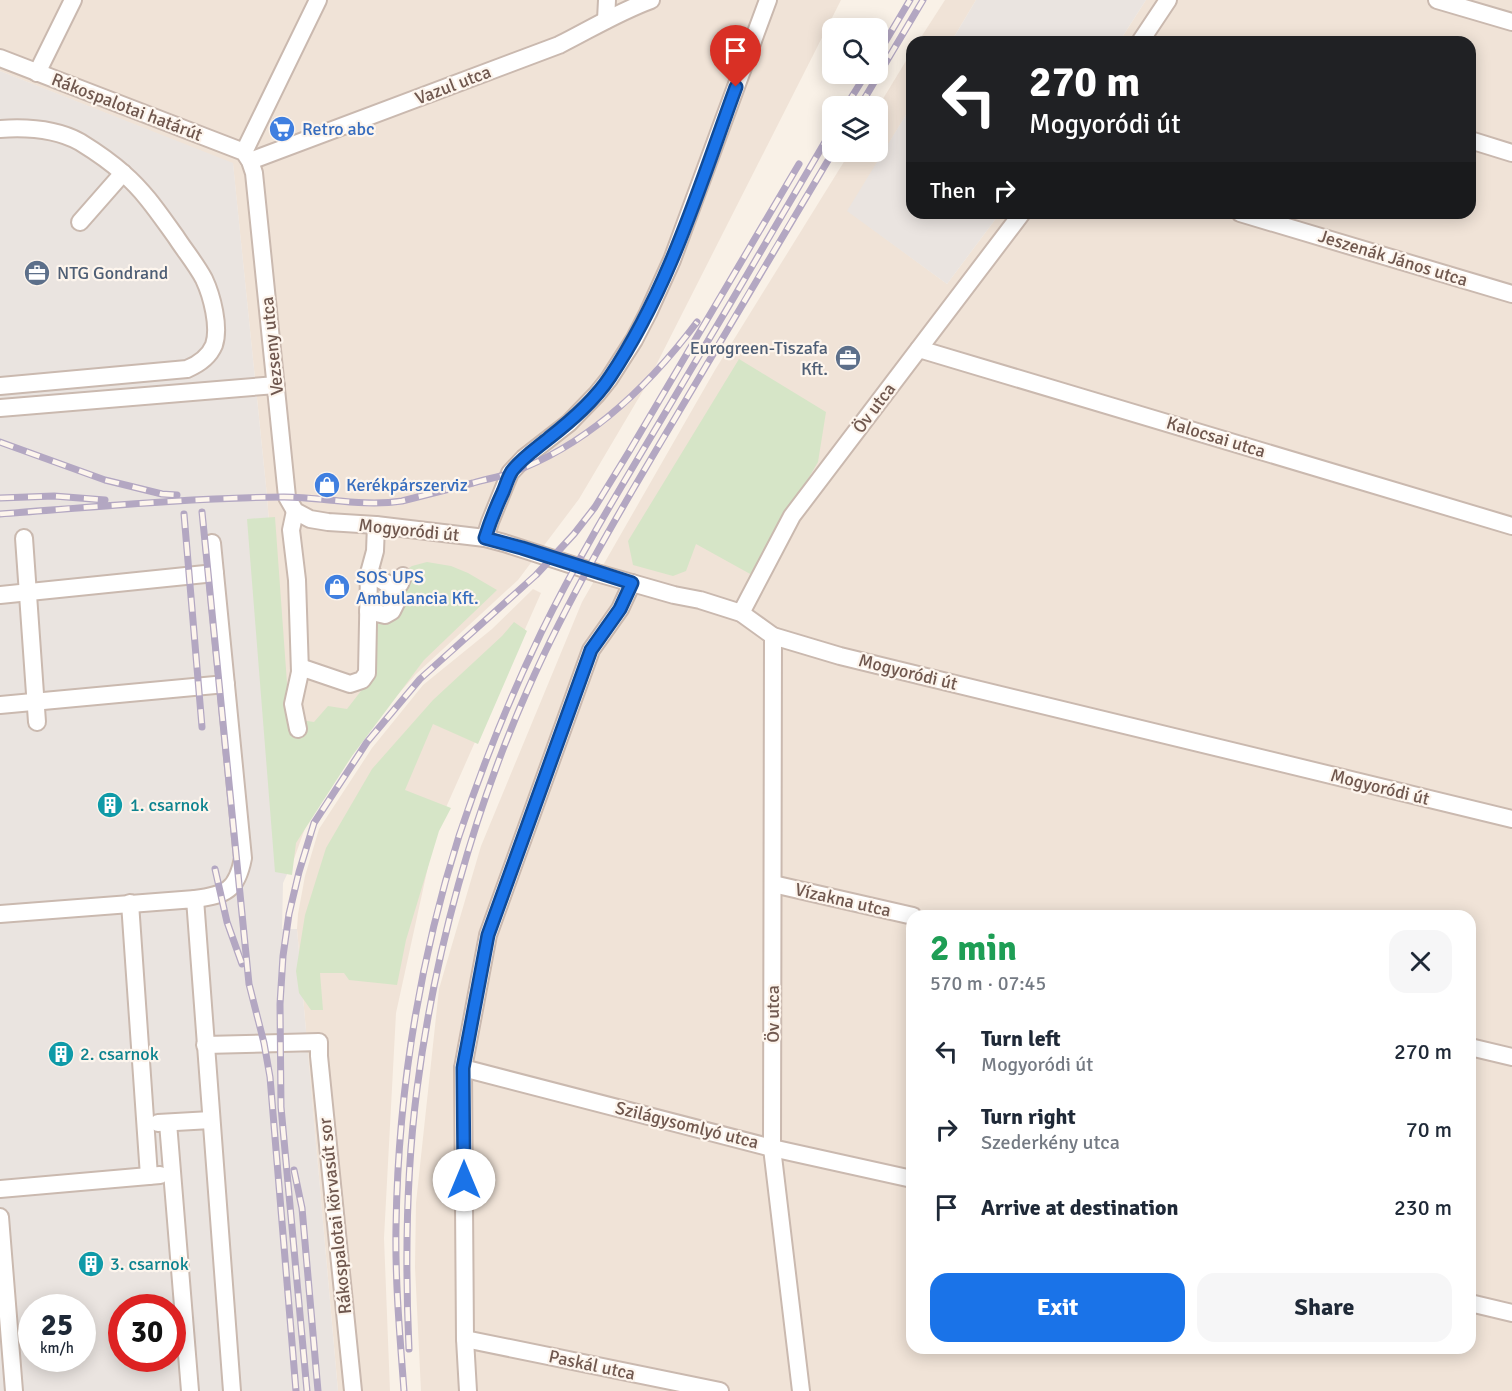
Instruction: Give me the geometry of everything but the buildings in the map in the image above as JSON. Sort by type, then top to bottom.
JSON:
[{"type":"street","points":[[37,73],[73,0]]},
{"type":"street","points":[[247,157],[318,0]]},
{"type":"street","points":[[606,20],[607,0]]},
{"type":"street","name":"Vazul utca","points":[[247,157],[560,45],[627,9],[651,0]]},
{"type":"street","points":[[485,538],[510,473],[524,458],[569,423],[597,394],[634,340],[672,260],[768,0]]},
{"type":"street","points":[[1146,36],[1168,0]]},
{"type":"street","points":[[1437,0],[1512,22]]},
{"type":"street","name":"Rákospalotai határút","points":[[0,58],[247,157]]},
{"type":"street","points":[[0,129],[34,129],[51,131],[69,137],[123,173],[163,218],[205,280],[215,316],[216,336],[208,355],[187,369],[0,386]]},
{"type":"street","points":[[1476,142],[1512,153]]},
{"type":"street","name":"Vezseny utca","points":[[247,157],[254,173],[287,497],[295,511]]},
{"type":"street","points":[[80,222],[123,173]]},
{"type":"street","name":"Öv utca","points":[[741,613],[792,516],[1017,219]]},
{"type":"street","name":"Jeszenák János utca","points":[[1260,219],[1512,294]]},
{"type":"street","name":"Kalocsai utca","points":[[919,349],[1512,526]]},
{"type":"street","points":[[0,408],[276,385]]},
{"type":"street","points":[[295,511],[291,530],[297,580],[300,667],[293,704],[298,729]]},
{"type":"street","name":"Mogyoródi út","points":[[295,511],[310,519],[328,522],[376,525],[485,538],[632,583],[741,613],[773,636],[840,656],[1512,819]]},
{"type":"street","points":[[300,667],[350,684],[362,681],[367,673],[369,573],[375,551],[376,525]]},
{"type":"street","points":[[24,538],[37,722]]},
{"type":"street","points":[[0,914],[212,897],[227,891],[238,876],[243,858],[212,543]]},
{"type":"street","points":[[0,595],[215,573]]},
{"type":"street","points":[[368,610],[385,615],[392,611],[397,601],[398,581],[369,573]]},
{"type":"street","points":[[468,1391],[465,1338],[463,1068],[488,935],[591,650],[620,609],[632,583]]},
{"type":"street","name":"Öv utca","points":[[773,636],[772,1148],[801,1391]]},
{"type":"street","points":[[0,705],[226,684]]},
{"type":"street","name":"Vízakna utca","points":[[773,884],[906,914]]},
{"type":"street","points":[[195,899],[232,1391]]},
{"type":"street","points":[[130,903],[149,1176]]},
{"type":"street","name":"Rákospalotai körvasút sor","points":[[205,1045],[319,1042],[353,1391]]},
{"type":"street","points":[[1476,1048],[1512,1057]]},
{"type":"street","name":"Szilágysomlyó utca","points":[[463,1068],[772,1148],[906,1178]]},
{"type":"street","points":[[145,1124],[211,1119]]},
{"type":"street","points":[[168,1123],[190,1391]]},
{"type":"street","points":[[0,1189],[172,1174]]},
{"type":"street","points":[[0,1217],[14,1391]]},
{"type":"street","points":[[1476,1304],[1512,1313]]},
{"type":"street","name":"Paskál utca","points":[[465,1338],[720,1391]]},
{"type":"shaded area","points":[[0,0],[841,0],[832,18],[822,18],[822,38],[644,389],[579,499],[518,580],[416,674],[361,736],[309,817],[294,859],[267,496],[233,164],[0,71]]},
{"type":"shaded area","points":[[945,0],[976,0],[955,36],[922,36]]},
{"type":"shaded area","points":[[976,0],[1146,0],[1123,36],[955,36]]},
{"type":"shaded area","points":[[1146,0],[1512,0],[1512,1391],[421,1391],[415,1267],[416,1203],[439,989],[481,846],[582,602],[715,370],[844,162],[878,162],[848,211],[947,284],[996,219],[1476,219],[1476,36],[1123,36]]},
{"type":"shaded area","points":[[906,61],[906,115],[888,145],[888,96],[885,96]]},
{"type":"shaded area","points":[[0,71],[233,163],[267,496],[294,859],[283,883],[282,929],[297,929],[338,1391],[0,1391]]},
{"type":"shaded area","points":[[906,115],[906,219],[996,219],[947,284],[847,211],[877,162],[888,162],[888,144]]},
{"type":"shaded area","points":[[533,589],[541,593],[436,830],[396,1013],[384,1238],[390,1391],[338,1391],[297,929],[305,876],[319,829],[372,748],[423,685],[492,629]]},
{"type":"green space","points":[[739,359],[826,412],[818,462],[752,575],[696,544],[686,571],[673,576],[633,565],[628,541]]},
{"type":"green space","points":[[275,517],[289,711],[293,719],[314,722],[328,706],[347,709],[371,678],[370,624],[384,588],[393,578],[412,566],[427,562],[451,566],[497,590],[424,660],[352,756],[296,843],[292,875],[275,872],[247,519]]},
{"type":"green space","points":[[514,622],[527,631],[478,744],[433,724],[405,790],[451,808],[439,831],[406,940],[397,985],[349,980],[344,973],[320,973],[323,1010],[311,1010],[299,993],[296,971],[305,915],[326,848],[372,769],[433,700]]},
{"type":"railway","points":[[888,37],[910,0]]},
{"type":"railway","points":[[866,96],[923,0]]},
{"type":"railway","points":[[852,96],[860,84]]},
{"type":"railway","points":[[404,1391],[396,1248],[401,1128],[406,1078],[422,980],[459,836],[507,708],[558,599],[613,501],[822,147]]},
{"type":"railway","points":[[409,1349],[407,1219],[417,1089],[424,1038],[458,885],[490,785],[508,736],[544,654],[598,550],[827,162]]},
{"type":"railway","points":[[307,1391],[281,1107],[280,1004],[289,914],[314,823],[367,742],[420,679],[536,575],[574,534],[595,507],[799,164]]},
{"type":"railway","points":[[0,514],[142,503],[248,498],[299,497],[387,503],[503,475],[541,460],[592,429],[638,390],[697,322]]},
{"type":"railway","points":[[0,442],[105,480],[162,494],[177,495]]},
{"type":"railway","points":[[0,498],[54,496],[105,500]]},
{"type":"railway","points":[[202,512],[249,984],[270,1077],[296,1391]]},
{"type":"railway","points":[[184,514],[202,727]]},
{"type":"railway","points":[[215,869],[227,922],[242,964]]},
{"type":"railway","points":[[294,1170],[302,1208],[318,1391]]},
{"type":"place","name":"Retro abc","points":[[282,129]]},
{"type":"place","name":"NTG Gondrand","points":[[37,273]]},
{"type":"place","name":"Eurogreen-Tiszafa Kft.","points":[[848,358]]},
{"type":"place","name":"Kerékpárszerviz","points":[[327,485]]},
{"type":"place","name":"SOS UPS Ambulancia Kft.","points":[[337,587]]},
{"type":"place","name":"1. csarnok","points":[[110,805]]},
{"type":"place","name":"2. csarnok","points":[[61,1054]]},
{"type":"place","name":"3. csarnok","points":[[91,1264]]},
{"type":"route","points":[[464,1180],[463,1068],[488,935],[591,650],[620,609],[632,583],[485,538],[510,473],[524,458],[569,423],[597,394],[634,340],[672,260],[736,87]]}]
